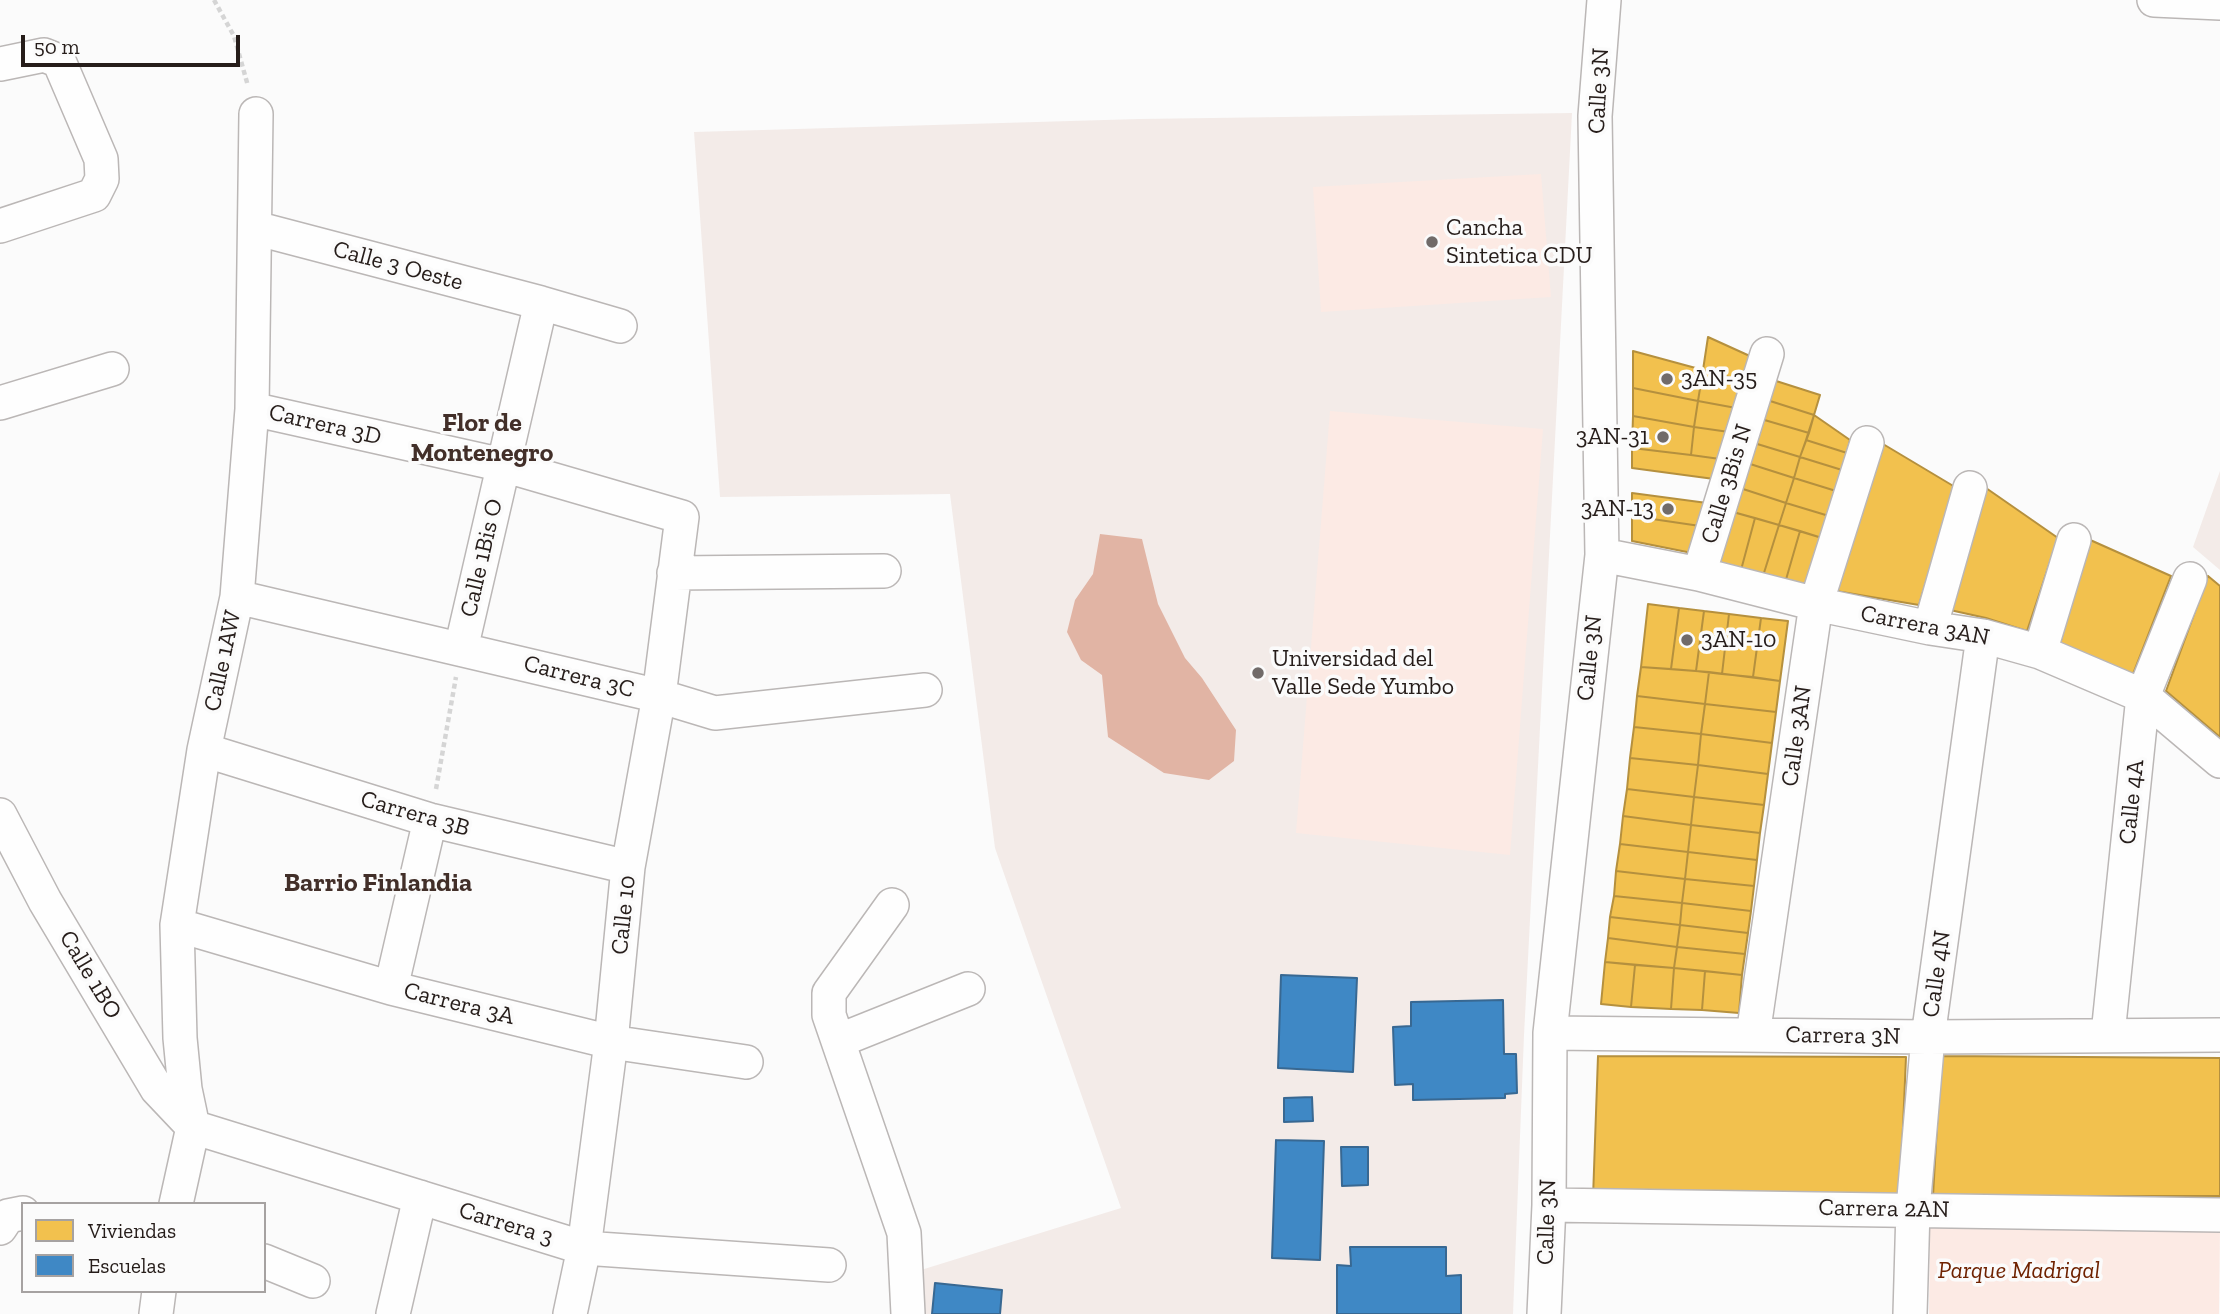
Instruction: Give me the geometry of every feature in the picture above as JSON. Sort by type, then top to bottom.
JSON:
[{"type":"street","name":"Calle 3N","points":[[1544,1314],[1549,1205],[1550,1033],[1602,555],[1595,116],[1604,0]]},
{"type":"street","points":[[2154,0],[2220,4]]},
{"type":"street","points":[[0,64],[44,55],[59,61],[100,159],[102,179],[94,195],[0,226]]},
{"type":"street","name":"Calle 1AW","points":[[176,1202],[193,1127],[185,1088],[180,1038],[177,925],[204,751],[237,597],[252,409],[256,114]]},
{"type":"street","name":"Calle 3 Oeste","points":[[255,228],[620,326]]},
{"type":"street","name":"Calle 1Bis O","points":[[461,649],[541,303]]},
{"type":"street","name":"Calle 3Bis N","points":[[1699,574],[1767,354]]},
{"type":"street","points":[[0,403],[112,369]]},
{"type":"street","name":"Carrera 3D","points":[[252,409],[503,465],[682,517]]},
{"type":"street","name":"Calle 3AN","points":[[1753,1035],[1816,604],[1867,443]]},
{"type":"street","points":[[1930,628],[1969,488]]},
{"type":"street","name":"Calle 10","points":[[570,1314],[584,1248],[611,1042],[628,867],[659,696],[682,517]]},
{"type":"street","points":[[2040,652],[2074,540]]},
{"type":"street","name":"Carrera 3AN","points":[[1602,555],[1699,574],[1816,604],[1930,628],[1983,636],[2040,652],[2143,696],[2220,761]]},
{"type":"street","points":[[674,573],[884,571]]},
{"type":"street","name":"Calle 4A","points":[[2108,1034],[2143,696],[2190,579]]},
{"type":"street","name":"Carrera 3C","points":[[237,597],[659,696],[715,713],[925,690]]},
{"type":"street","name":"Calle 4N","points":[[1910,1314],[1913,1209],[1928,1037],[1983,636]]},
{"type":"street","name":"Carrera 3B","points":[[204,751],[430,820],[628,867]]},
{"type":"street","name":"Calle 1BO","points":[[0,815],[45,901],[157,1089],[193,1127]]},
{"type":"street","points":[[391,988],[430,820]]},
{"type":"street","points":[[892,905],[829,993],[829,1015],[904,1233],[908,1314]]},
{"type":"street","name":"Carrera 3A","points":[[177,925],[391,988],[611,1042],[746,1062]]},
{"type":"street","points":[[838,1041],[968,989]]},
{"type":"street","name":"Carrera 3N","points":[[1550,1033],[1928,1037],[2220,1035]]},
{"type":"street","name":"Carrera 3","points":[[193,1127],[584,1248],[829,1265]]},
{"type":"street","points":[[393,1314],[420,1198]]},
{"type":"street","name":"Carrera 2AN","points":[[1549,1205],[2220,1215]]},
{"type":"street","points":[[0,1227],[8,1216],[21,1213]]},
{"type":"street","points":[[266,1262],[313,1281]]},
{"type":"street","points":[[156,1314],[159,1293]]},
{"type":"path","points":[[214,0],[234,36],[256,114]]},
{"type":"path","points":[[430,820],[461,649]]},
{"type":"shaded area","name":"Universidad del Valle Sede Yumbo","points":[[1572,113],[1524,1035],[1513,1314],[922,1314],[921,1270],[1121,1208],[995,848],[950,494],[720,497],[694,132],[1139,119]]},
{"type":"shaded area","points":[[2220,471],[2220,570],[2193,547]]},
{"type":"shaded area","points":[[1100,534],[1142,539],[1158,604],[1185,658],[1202,678],[1236,730],[1234,761],[1209,780],[1164,773],[1108,737],[1102,675],[1081,660],[1067,632],[1075,600],[1093,574]]},
{"type":"green space","name":"Cancha Sintetica CDU","points":[[1541,174],[1551,297],[1321,312],[1313,187]]},
{"type":"green space","points":[[1330,411],[1543,429],[1510,855],[1296,833]]},
{"type":"green space","name":"Parque Madrigal","points":[[1930,1226],[2220,1229],[2219,1314],[1929,1314]]},
{"type":"building: Viviendas","points":[[1708,337],[1752,357],[1744,381],[1703,370]]},
{"type":"building: Viviendas","name":"3AN-35","points":[[1633,351],[1703,370],[1698,401],[1633,388]]},
{"type":"building: Viviendas","points":[[1703,370],[1744,381],[1736,408],[1698,401]]},
{"type":"building: Viviendas","points":[[1773,380],[1820,395],[1814,415],[1767,400]]},
{"type":"building: Viviendas","points":[[1633,388],[1698,401],[1694,427],[1633,416]]},
{"type":"building: Viviendas","points":[[1767,400],[1814,415],[1809,433],[1761,419]]},
{"type":"building: Viviendas","points":[[1698,401],[1736,408],[1729,432],[1694,427]]},
{"type":"building: Viviendas","points":[[1814,415],[1850,440],[1847,453],[1806,440]]},
{"type":"building: Viviendas","name":"3AN-31","points":[[1633,416],[1694,427],[1691,455],[1632,448]]},
{"type":"building: Viviendas","points":[[1761,419],[1809,433],[1800,457],[1754,443]]},
{"type":"building: Viviendas","points":[[1694,427],[1729,432],[1720,459],[1691,455]]},
{"type":"building: Viviendas","points":[[1806,440],[1847,453],[1842,470],[1800,457]]},
{"type":"building: Viviendas","points":[[1754,443],[1800,457],[1794,478],[1747,463]]},
{"type":"building: Viviendas","points":[[1883,444],[1955,487],[1919,605],[1836,591]]},
{"type":"building: Viviendas","points":[[1632,448],[1720,459],[1714,479],[1632,468]]},
{"type":"building: Viviendas","points":[[1800,457],[1842,470],[1836,491],[1794,478]]},
{"type":"building: Viviendas","points":[[1747,463],[1794,478],[1786,503],[1740,488]]},
{"type":"building: Viviendas","points":[[1794,478],[1836,491],[1829,516],[1786,503]]},
{"type":"building: Viviendas","points":[[1740,488],[1786,503],[1779,525],[1733,512]]},
{"type":"building: Viviendas","points":[[1986,488],[2058,538],[2027,631],[1950,610]]},
{"type":"building: Viviendas","name":"3AN-13","points":[[1632,493],[1707,503],[1700,526],[1632,516]]},
{"type":"building: Viviendas","points":[[1786,503],[1829,516],[1822,538],[1779,525]]},
{"type":"building: Viviendas","points":[[1733,512],[1755,518],[1741,570],[1717,563]]},
{"type":"building: Viviendas","points":[[1632,516],[1700,526],[1692,553],[1632,541]]},
{"type":"building: Viviendas","points":[[1755,518],[1779,525],[1763,576],[1741,570]]},
{"type":"building: Viviendas","points":[[1779,525],[1800,531],[1785,583],[1763,576]]},
{"type":"building: Viviendas","points":[[1800,531],[1822,538],[1808,589],[1785,583]]},
{"type":"building: Viviendas","points":[[2088,539],[2171,576],[2133,674],[2060,644]]},
{"type":"building: Viviendas","points":[[2208,576],[2220,586],[2220,737],[2166,691]]},
{"type":"building: Viviendas","points":[[1648,604],[1679,608],[1671,669],[1641,667]]},
{"type":"building: Viviendas","name":"3AN-10","points":[[1679,608],[1704,611],[1696,671],[1671,669]]},
{"type":"building: Viviendas","points":[[1704,611],[1729,614],[1722,674],[1696,671]]},
{"type":"building: Viviendas","points":[[1729,614],[1761,618],[1753,677],[1722,674]]},
{"type":"building: Viviendas","points":[[1761,618],[1788,621],[1780,681],[1753,677]]},
{"type":"building: Viviendas","points":[[1641,667],[1709,672],[1705,704],[1637,696]]},
{"type":"building: Viviendas","points":[[1709,672],[1780,681],[1776,712],[1705,704]]},
{"type":"building: Viviendas","points":[[1637,696],[1705,704],[1701,734],[1634,727]]},
{"type":"building: Viviendas","points":[[1705,704],[1776,712],[1772,743],[1701,734]]},
{"type":"building: Viviendas","points":[[1634,727],[1701,734],[1698,765],[1630,758]]},
{"type":"building: Viviendas","points":[[1701,734],[1772,743],[1768,774],[1698,765]]},
{"type":"building: Viviendas","points":[[1630,758],[1698,765],[1694,797],[1627,789]]},
{"type":"building: Viviendas","points":[[1698,765],[1768,774],[1764,805],[1694,797]]},
{"type":"building: Viviendas","points":[[1627,789],[1694,797],[1691,825],[1623,816]]},
{"type":"building: Viviendas","points":[[1694,797],[1764,805],[1760,833],[1691,825]]},
{"type":"building: Viviendas","points":[[1623,816],[1691,825],[1688,852],[1620,844]]},
{"type":"building: Viviendas","points":[[1691,825],[1760,833],[1757,860],[1688,852]]},
{"type":"building: Viviendas","points":[[1620,844],[1688,852],[1685,879],[1616,871]]},
{"type":"building: Viviendas","points":[[1688,852],[1757,860],[1754,886],[1685,879]]},
{"type":"building: Viviendas","points":[[1616,871],[1685,879],[1682,903],[1614,896]]},
{"type":"building: Viviendas","points":[[1685,879],[1754,886],[1751,911],[1682,903]]},
{"type":"building: Viviendas","points":[[1614,896],[1682,903],[1680,925],[1610,917]]},
{"type":"building: Viviendas","points":[[1682,903],[1751,911],[1748,933],[1680,925]]},
{"type":"building: Viviendas","points":[[1610,917],[1680,925],[1677,947],[1608,938]]},
{"type":"building: Viviendas","points":[[1680,925],[1748,933],[1745,954],[1677,947]]},
{"type":"building: Viviendas","points":[[1608,938],[1677,947],[1674,968],[1605,962]]},
{"type":"building: Viviendas","points":[[1677,947],[1745,954],[1742,975],[1674,968]]},
{"type":"building: Viviendas","points":[[1605,962],[1635,965],[1631,1007],[1601,1004]]},
{"type":"building: Viviendas","points":[[1635,965],[1674,968],[1671,1009],[1631,1007]]},
{"type":"building: Viviendas","points":[[1674,968],[1705,971],[1702,1010],[1671,1009]]},
{"type":"building: Viviendas","points":[[1705,971],[1742,975],[1739,1013],[1702,1010]]},
{"type":"building: Viviendas","points":[[1598,1056],[1906,1057],[1900,1197],[1593,1198]]},
{"type":"building: Viviendas","points":[[1941,1056],[2220,1058],[2220,1196],[1933,1196]]},
{"type":"building: Escuelas","points":[[1281,975],[1357,978],[1353,1072],[1278,1068]]},
{"type":"building: Escuelas","points":[[1503,1000],[1504,1054],[1516,1054],[1517,1093],[1505,1094],[1505,1098],[1413,1100],[1413,1084],[1395,1085],[1393,1027],[1411,1026],[1411,1002]]},
{"type":"building: Escuelas","points":[[1312,1097],[1313,1121],[1284,1122],[1284,1098]]},
{"type":"building: Escuelas","points":[[1276,1140],[1324,1141],[1320,1260],[1272,1258]]},
{"type":"building: Escuelas","points":[[1341,1147],[1368,1147],[1368,1185],[1342,1186]]},
{"type":"building: Escuelas","points":[[1350,1247],[1446,1247],[1446,1276],[1461,1275],[1461,1314],[1337,1314],[1337,1265],[1351,1266]]},
{"type":"building: Escuelas","points":[[935,1283],[1002,1290],[1000,1314],[932,1314]]},
{"type":"place","name":"Cancha Sintetica CDU","points":[[1432,242]]},
{"type":"place","name":"3AN-35","points":[[1667,379]]},
{"type":"place","name":"3AN-31","points":[[1663,437]]},
{"type":"place","name":"3AN-13","points":[[1668,509]]},
{"type":"place","name":"3AN-10","points":[[1687,640]]},
{"type":"place","name":"Universidad del Valle Sede Yumbo","points":[[1258,673]]},
{"type":"district","name":"Flor de Montenegro","points":[[482,439]]},
{"type":"district","name":"Barrio Finlandia","points":[[378,884]]}]
